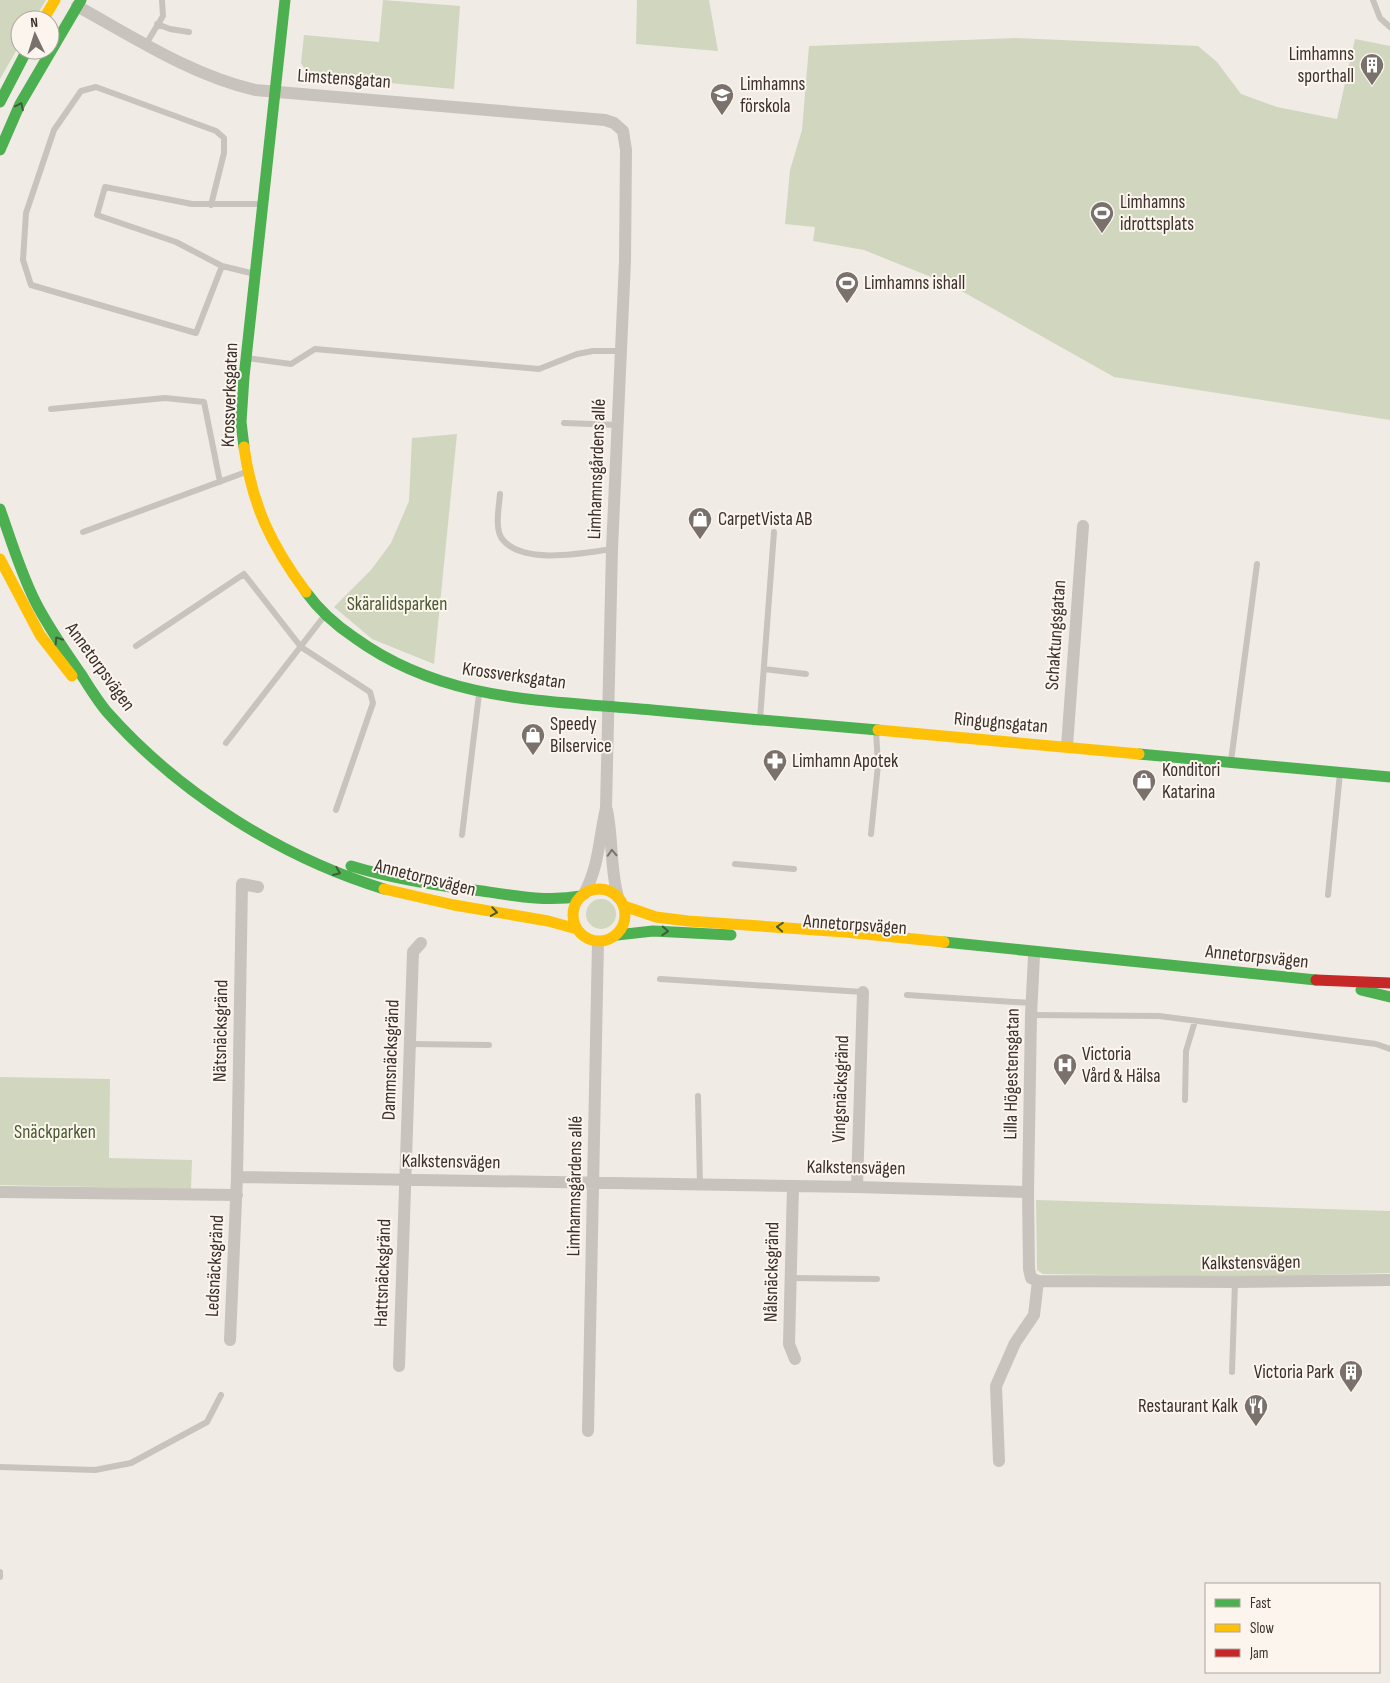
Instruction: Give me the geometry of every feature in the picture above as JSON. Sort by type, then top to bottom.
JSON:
[{"type":"main road","name":"Krossverksgatan","points":[[285,0],[247,358],[242,437],[248,472],[264,528],[276,552],[295,581],[325,615],[350,635],[397,666],[424,677],[479,692],[609,706]]},
{"type":"main road","points":[[0,150],[20,104],[79,3]]},
{"type":"main road","points":[[0,102],[22,60]]},
{"type":"main road","name":"Annetorpsvägen","points":[[0,509],[24,579],[49,626],[105,710],[146,750],[193,790],[297,855],[341,874],[382,888],[442,903],[545,920],[577,929],[588,939],[598,942],[608,940],[617,935],[665,931],[843,941],[1034,956],[1090,956]]},
{"type":"main road","points":[[0,559],[23,606],[56,658],[105,710]]},
{"type":"main road","name":"Ringugnsgatan","points":[[609,706],[1066,746],[1390,777]]},
{"type":"main road","name":"Annetorpsvägen","points":[[247,825],[308,852],[371,872],[418,883],[547,900],[565,900],[600,889],[610,892],[621,902],[656,917],[845,932],[1332,982],[1390,984]]},
{"type":"main road","points":[[577,929],[573,920],[573,909],[583,895]]},
{"type":"main road","points":[[617,935],[625,922],[621,902]]},
{"type":"main road","name":"Annetorpsvägen","points":[[1332,982],[1390,997]]},
{"type":"street","name":"Limstensgatan","points":[[79,3],[185,66],[226,83],[276,92],[605,120],[614,122],[623,131]]},
{"type":"street","name":"Limhamnsgårdens allé","points":[[583,895],[593,878],[606,808],[612,549],[621,351],[626,150],[623,131]]},
{"type":"street","name":"Schaktungsgatan","points":[[1066,746],[1083,526]]},
{"type":"street","name":"Limhamnsgårdens allé","points":[[606,808],[611,830],[613,879],[621,902]]},
{"type":"street","name":"Nätsnäcksgränd","points":[[237,1195],[242,884],[258,887]]},
{"type":"street","name":"Limhamnsgårdens allé","points":[[588,1431],[598,942]]},
{"type":"street","name":"Dammsnäcksgränd","points":[[405,1181],[413,952],[421,943]]},
{"type":"street","name":"Lilla Högestensgatan","points":[[1028,1192],[1031,1009],[1034,956]]},
{"type":"street","name":"Vingsnäcksgränd","points":[[857,1187],[863,992]]},
{"type":"street","name":"Kalkstensvägen","points":[[237,1177],[857,1187],[1028,1192]]},
{"type":"street","name":"Hattsnäcksgränd","points":[[399,1366],[405,1181]]},
{"type":"street","name":"Nålsnäcksgränd","points":[[793,1186],[789,1344],[795,1359]]},
{"type":"street","points":[[0,1192],[237,1195]]},
{"type":"street","points":[[999,1461],[996,1386],[1015,1344],[1034,1315],[1038,1281],[1031,1278],[1029,1269],[1028,1192]]},
{"type":"street","name":"Ledsnäcksgränd","points":[[230,1340],[237,1195]]},
{"type":"street","name":"Kalkstensvägen","points":[[1038,1281],[1235,1282],[1390,1280]]},
{"type":"lane","points":[[146,44],[163,16],[162,0]]},
{"type":"lane","points":[[1373,0],[1380,18],[1390,27]]},
{"type":"lane","points":[[157,24],[170,29],[189,32]]},
{"type":"lane","points":[[211,205],[224,153],[224,138],[216,131],[96,87],[81,90],[54,130],[26,213],[23,260],[31,285],[196,333],[222,266]]},
{"type":"lane","points":[[256,274],[222,266],[176,242],[97,214],[105,187],[192,204],[264,204]]},
{"type":"lane","points":[[247,358],[291,364],[315,349],[539,369],[577,354],[593,351],[621,351]]},
{"type":"lane","points":[[51,409],[165,398],[204,402],[220,482]]},
{"type":"lane","points":[[564,423],[618,425]]},
{"type":"lane","points":[[83,532],[248,472]]},
{"type":"lane","points":[[500,494],[498,527],[502,540],[519,551],[557,556],[612,549]]},
{"type":"lane","points":[[760,719],[774,532]]},
{"type":"lane","points":[[1231,761],[1257,564]]},
{"type":"lane","points":[[136,646],[244,574],[301,647],[370,692],[373,703],[336,810]]},
{"type":"lane","points":[[226,743],[325,615]]},
{"type":"lane","points":[[764,669],[806,674]]},
{"type":"lane","points":[[462,835],[479,692]]},
{"type":"lane","points":[[871,834],[878,765],[876,730]]},
{"type":"lane","points":[[1328,894],[1340,772]]},
{"type":"lane","points":[[735,864],[794,869]]},
{"type":"lane","points":[[660,979],[863,992]]},
{"type":"lane","points":[[907,995],[1031,1009],[1159,1016],[1376,1044],[1390,1048]]},
{"type":"lane","points":[[1185,1100],[1186,1050],[1195,1021]]},
{"type":"lane","points":[[410,1044],[489,1045]]},
{"type":"lane","points":[[698,1096],[700,1185]]},
{"type":"lane","points":[[790,1278],[877,1279]]},
{"type":"lane","points":[[1232,1372],[1235,1282]]},
{"type":"lane","points":[[0,1467],[95,1470],[131,1463],[207,1422],[221,1395]]},
{"type":"green space","points":[[0,0],[46,0],[40,10],[10,10],[11,60],[0,79]]},
{"type":"green space","points":[[383,0],[460,6],[454,89],[314,76],[307,73],[301,63],[304,35],[379,42]]},
{"type":"green space","points":[[637,0],[709,0],[718,51],[636,44]]},
{"type":"green space","name":"Limhamns idrottsplats","points":[[1016,38],[1198,46],[1217,62],[1241,94],[1277,107],[1337,119],[1355,39],[1390,46],[1390,420],[1114,377],[951,285],[864,250],[813,241],[815,227],[785,224],[790,170],[802,130],[809,46]]},
{"type":"green space","name":"Skäralidsparken","points":[[457,434],[434,664],[372,639],[334,607],[371,570],[391,543],[409,501],[412,438]]},
{"type":"green space","points":[[601,899],[612,903],[616,914],[612,925],[601,929],[590,925],[586,914],[590,903]]},
{"type":"green space","name":"Snäckparken","points":[[0,1077],[110,1079],[109,1158],[192,1160],[191,1189],[0,1185]]},
{"type":"green space","points":[[1036,1200],[1390,1211],[1390,1273],[1236,1277],[1043,1274],[1037,1270]]},
{"type":"traffic: fast","points":[[0,150],[20,104],[81,0]]},
{"type":"traffic: fast","points":[[244,447],[241,422],[244,377],[285,0]]},
{"type":"traffic: fast","points":[[0,102],[22,60]]},
{"type":"traffic: fast","points":[[0,509],[25,578],[45,620],[100,703],[135,742],[199,795],[233,819],[307,859],[345,876],[384,889]]},
{"type":"traffic: fast","points":[[306,592],[322,611],[342,628],[389,659],[424,675],[461,687],[535,700],[878,730]]},
{"type":"traffic: fast","points":[[1139,754],[1390,777]]},
{"type":"traffic: fast","points":[[351,866],[383,875],[449,887],[544,898],[581,896]]},
{"type":"traffic: fast","points":[[617,935],[653,931],[731,935]]},
{"type":"traffic: fast","points":[[944,942],[1316,980]]},
{"type":"traffic: fast","points":[[1361,990],[1390,997]]},
{"type":"traffic: slow","points":[[49,10],[55,0]]},
{"type":"traffic: slow","points":[[244,447],[252,488],[265,524],[283,558],[306,592]]},
{"type":"traffic: slow","points":[[0,559],[40,635],[72,676]]},
{"type":"traffic: slow","points":[[878,730],[1139,754]]},
{"type":"traffic: slow","points":[[384,889],[454,905],[548,921],[577,929]]},
{"type":"traffic: slow","points":[[594,889],[604,889],[618,896],[625,910],[625,915],[625,920],[618,934],[604,941],[594,941],[584,937],[577,930],[573,920],[573,910],[577,900],[584,893],[594,889]]},
{"type":"traffic: slow","points":[[624,906],[656,917],[688,921],[845,932],[944,942]]},
{"type":"traffic: jam","points":[[1316,980],[1390,983]]},
{"type":"place","name":"Limhamns sporthall","points":[[1372,86]]},
{"type":"place","name":"Limhamns förskola","points":[[722,116]]},
{"type":"place","name":"Limhamns idrottsplats","points":[[1102,234]]},
{"type":"place","name":"Limhamns ishall","points":[[847,304]]},
{"type":"place","name":"CarpetVista AB","points":[[700,540]]},
{"type":"place","name":"Speedy Bilservice","points":[[533,756]]},
{"type":"place","name":"Limhamn Apotek","points":[[775,782]]},
{"type":"place","name":"Konditori Katarina","points":[[1144,802]]},
{"type":"place","name":"Victoria Vård & Hälsa","points":[[1065,1086]]},
{"type":"place","name":"Victoria Park","points":[[1351,1393]]},
{"type":"place","name":"Restaurant Kalk","points":[[1256,1427]]}]
